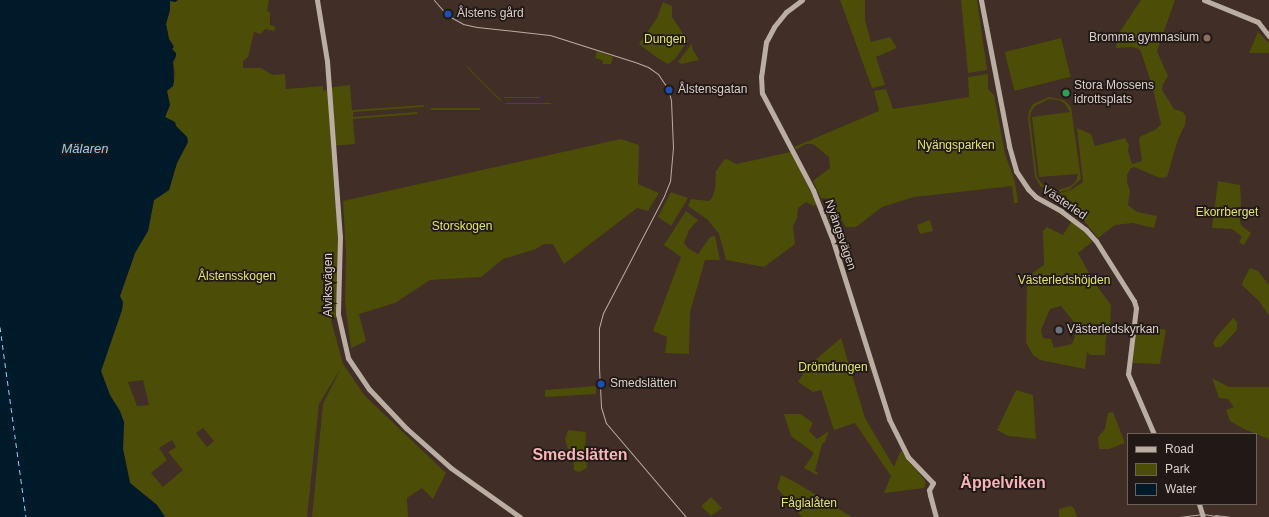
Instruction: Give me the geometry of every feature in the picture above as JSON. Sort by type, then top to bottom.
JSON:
[{"type":"street","name":"Alviksvägen","points":[[317,0],[327,61],[340,236],[338,314],[348,358],[373,393],[406,428],[451,468],[520,517]]},
{"type":"street","name":"Nyängsvägen","points":[[802,0],[786,12],[774,27],[766,42],[761,71],[762,93],[814,190],[891,423],[908,457],[933,483],[930,490],[930,495],[936,517]]},
{"type":"street","name":"Västerled","points":[[981,0],[1009,146],[1016,171],[1028,189],[1036,197],[1061,210],[1086,230],[1096,241],[1134,301],[1136,308],[1128,374],[1154,433]]},
{"type":"street","points":[[1204,0],[1258,22],[1269,36]]},
{"type":"street","points":[[1199,505],[1203,517]]},
{"type":"green space","name":"Ålstensskogen","points":[[170,0],[175,2],[178,0],[269,0],[267,11],[270,12],[270,25],[276,27],[274,31],[265,29],[261,34],[254,32],[248,57],[243,61],[243,68],[261,68],[273,75],[285,74],[286,89],[323,86],[323,91],[334,87],[350,85],[352,110],[425,105],[423,107],[353,112],[353,117],[417,112],[418,114],[353,119],[355,144],[331,146],[338,236],[336,317],[331,320],[343,364],[365,396],[446,473],[433,499],[422,488],[407,498],[408,517],[312,517],[323,404],[341,368],[319,404],[307,517],[165,517],[157,505],[130,483],[123,449],[124,422],[110,395],[101,371],[122,310],[123,302],[120,296],[135,253],[148,231],[154,200],[169,190],[177,163],[188,142],[187,137],[176,126],[175,122],[165,117],[170,105],[167,91],[173,86],[175,72],[173,62],[176,56],[176,53],[173,51],[173,44],[169,39],[166,24],[170,10]],"holes":[[[143,380],[149,405],[137,406],[128,382]],[[203,428],[214,441],[207,447],[196,433]],[[172,440],[176,447],[168,452],[183,470],[163,487],[151,473],[167,460],[159,448]]]},
{"type":"green space","points":[[840,0],[865,0],[865,20],[871,42],[890,37],[897,48],[876,57],[885,85],[872,88]]},
{"type":"green space","points":[[961,0],[977,0],[987,70],[968,73]]},
{"type":"green space","points":[[1141,0],[1175,0],[1157,51],[1168,76],[1163,84],[1162,90],[1174,109],[1183,112],[1186,117],[1185,125],[1178,139],[1167,177],[1160,178],[1134,167],[1130,169],[1127,175],[1127,182],[1130,191],[1128,205],[1137,212],[1157,216],[1154,228],[1133,223],[1115,225],[1098,238],[1082,218],[1072,210],[1047,197],[1071,190],[1083,182],[1077,128],[1091,134],[1095,146],[1125,138],[1129,145],[1128,151],[1132,164],[1142,161],[1139,139],[1141,136],[1155,130],[1161,124],[1152,85],[1141,52],[1139,49],[1132,47],[1116,48],[1117,36]]},
{"type":"green space","name":"Dungen","points":[[663,2],[672,6],[672,17],[688,41],[675,59],[668,64],[639,44],[657,18]]},
{"type":"green space","points":[[1258,32],[1269,43],[1269,53],[1249,53]]},
{"type":"green space","points":[[1061,38],[1071,77],[1014,91],[1005,52]]},
{"type":"green space","points":[[692,43],[692,48],[699,60],[681,64],[678,62]]},
{"type":"green space","points":[[597,51],[613,57],[611,64],[603,64],[602,60],[595,58]]},
{"type":"green space","points":[[467,67],[501,100],[500,101]]},
{"type":"green space","name":"Nyängsparken","points":[[988,74],[988,89],[994,95],[1005,154],[1015,182],[1018,203],[1014,203],[1012,186],[914,197],[882,207],[856,227],[846,227],[841,219],[830,223],[826,206],[834,206],[833,201],[832,199],[821,198],[813,181],[830,168],[829,157],[813,144],[806,144],[796,150],[794,147],[879,111],[874,91],[886,89],[893,109],[969,97],[968,77]]},
{"type":"green space","points":[[540,97],[540,98],[504,98]]},
{"type":"green space","points":[[1049,97],[1064,100],[1071,107],[1081,179],[1069,190],[1055,193],[1040,186],[1035,177],[1028,118],[1029,111],[1033,104]],"holes":[[[1049,99],[1059,100],[1065,104],[1070,112],[1032,117],[1039,177],[1078,174],[1076,181],[1071,186],[1058,190],[1046,187],[1037,177],[1030,118],[1031,112],[1035,106]]]},
{"type":"green space","points":[[551,103],[551,104],[505,104]]},
{"type":"green space","points":[[431,108],[480,108],[480,110],[431,110]]},
{"type":"green space","name":"Storskogen","points":[[621,139],[639,145],[638,184],[659,193],[648,211],[637,208],[564,264],[553,244],[544,244],[536,249],[503,259],[481,277],[430,280],[395,303],[359,314],[366,341],[351,348],[345,303],[346,252],[343,201]]},
{"type":"green space","points":[[791,152],[817,204],[814,206],[806,202],[798,208],[797,218],[793,226],[795,244],[764,267],[726,260],[719,234],[708,220],[688,206],[691,199],[709,201],[712,198],[715,189],[716,171],[724,160],[727,159],[736,164]]},
{"type":"green space","name":"Ekorrberget","points":[[1218,181],[1240,185],[1240,223],[1251,233],[1244,245],[1239,242],[1242,237],[1232,229],[1212,228]]},
{"type":"green space","points":[[671,192],[688,198],[671,226],[658,217]]},
{"type":"green space","points":[[686,211],[698,220],[689,230],[684,243],[688,248],[698,254],[710,237],[715,236],[720,260],[705,260],[690,312],[689,354],[665,353],[667,337],[653,331],[681,257],[664,245]]},
{"type":"green space","points":[[930,220],[933,231],[920,234],[917,225]]},
{"type":"green space","name":"Västerledshöjden","points":[[1072,221],[1087,235],[1092,242],[1078,253],[1094,282],[1111,305],[1110,327],[1106,338],[1105,355],[1090,355],[1087,352],[1085,369],[1040,360],[1033,355],[1026,342],[1027,277],[1044,265],[1043,231],[1047,227],[1063,235]],"holes":[[[1061,306],[1075,325],[1075,336],[1072,344],[1054,348],[1051,339],[1043,338],[1041,330],[1050,309]]]},
{"type":"green space","points":[[1250,268],[1258,271],[1269,285],[1269,316],[1259,301],[1242,285]]},
{"type":"green space","points":[[1233,318],[1237,322],[1237,330],[1221,347],[1215,347],[1213,343],[1217,336]]},
{"type":"green space","points":[[1137,323],[1166,330],[1160,364],[1133,363]]},
{"type":"green space","name":"Drömdungen","points":[[841,338],[865,418],[894,467],[901,450],[908,461],[924,479],[926,483],[924,488],[884,493],[891,476],[855,423],[834,430],[821,390],[813,392],[798,382],[808,366]]},
{"type":"green space","points":[[1212,378],[1229,387],[1269,387],[1269,439],[1244,429],[1230,421],[1226,410],[1234,407],[1228,399],[1219,398]]},
{"type":"green space","points":[[596,386],[596,394],[545,397],[545,390]]},
{"type":"green space","points":[[1016,390],[1033,395],[1036,439],[1008,436],[997,430]]},
{"type":"green space","points":[[1113,412],[1125,443],[1109,449],[1099,449],[1098,437],[1105,429],[1108,413]]},
{"type":"green space","points":[[784,414],[800,414],[813,423],[809,431],[817,439],[829,431],[825,442],[822,444],[815,471],[818,473],[817,475],[804,468],[814,453],[791,436]]},
{"type":"green space","points":[[568,430],[586,432],[585,452],[587,468],[579,472],[574,470],[573,455],[568,449],[565,439]]},
{"type":"green space","name":"Fåglalåten","points":[[781,475],[797,483],[852,517],[802,517],[777,488]]},
{"type":"green space","points":[[711,497],[722,508],[711,516],[701,506]]},
{"type":"green space","points":[[1070,506],[1074,508],[1077,517],[1059,517],[1059,509]]},
{"type":"water","name":"Mälaren","points":[[0,0],[178,0],[175,2],[170,1],[170,10],[166,24],[169,39],[174,47],[172,49],[176,53],[176,56],[173,62],[173,86],[167,91],[170,105],[165,117],[175,122],[176,126],[187,137],[188,142],[177,163],[169,190],[154,200],[148,231],[135,253],[120,296],[123,302],[122,310],[101,371],[110,395],[120,411],[124,422],[123,449],[130,483],[157,505],[165,517],[0,517]]},
{"type":"ferry route","points":[[0,327],[26,517]]},
{"type":"tram line","points":[[434,0],[447,15],[463,24],[477,27],[550,35],[635,62],[648,67],[658,74],[668,89],[671,100],[673,147],[670,181],[664,196],[603,313],[599,328],[599,368],[601,407],[606,423],[686,517]]},
{"type":"tram line","points":[[1179,517],[1203,514],[1221,517]]},
{"type":"tram line","points":[[1215,515],[1231,517]]},
{"type":"place","name":"Ålstens gård","points":[[448,14]]},
{"type":"place","name":"Bromma gymnasium","points":[[1207,38]]},
{"type":"place","name":"Ålstensgatan","points":[[669,90]]},
{"type":"place","name":"Stora Mossens idrottsplats","points":[[1066,93]]},
{"type":"place","name":"Västerledskyrkan","points":[[1059,330]]},
{"type":"place","name":"Smedslätten","points":[[601,384]]},
{"type":"district","name":"Smedslätten","points":[[580,455]]},
{"type":"district","name":"Äppelviken","points":[[1003,483]]}]
